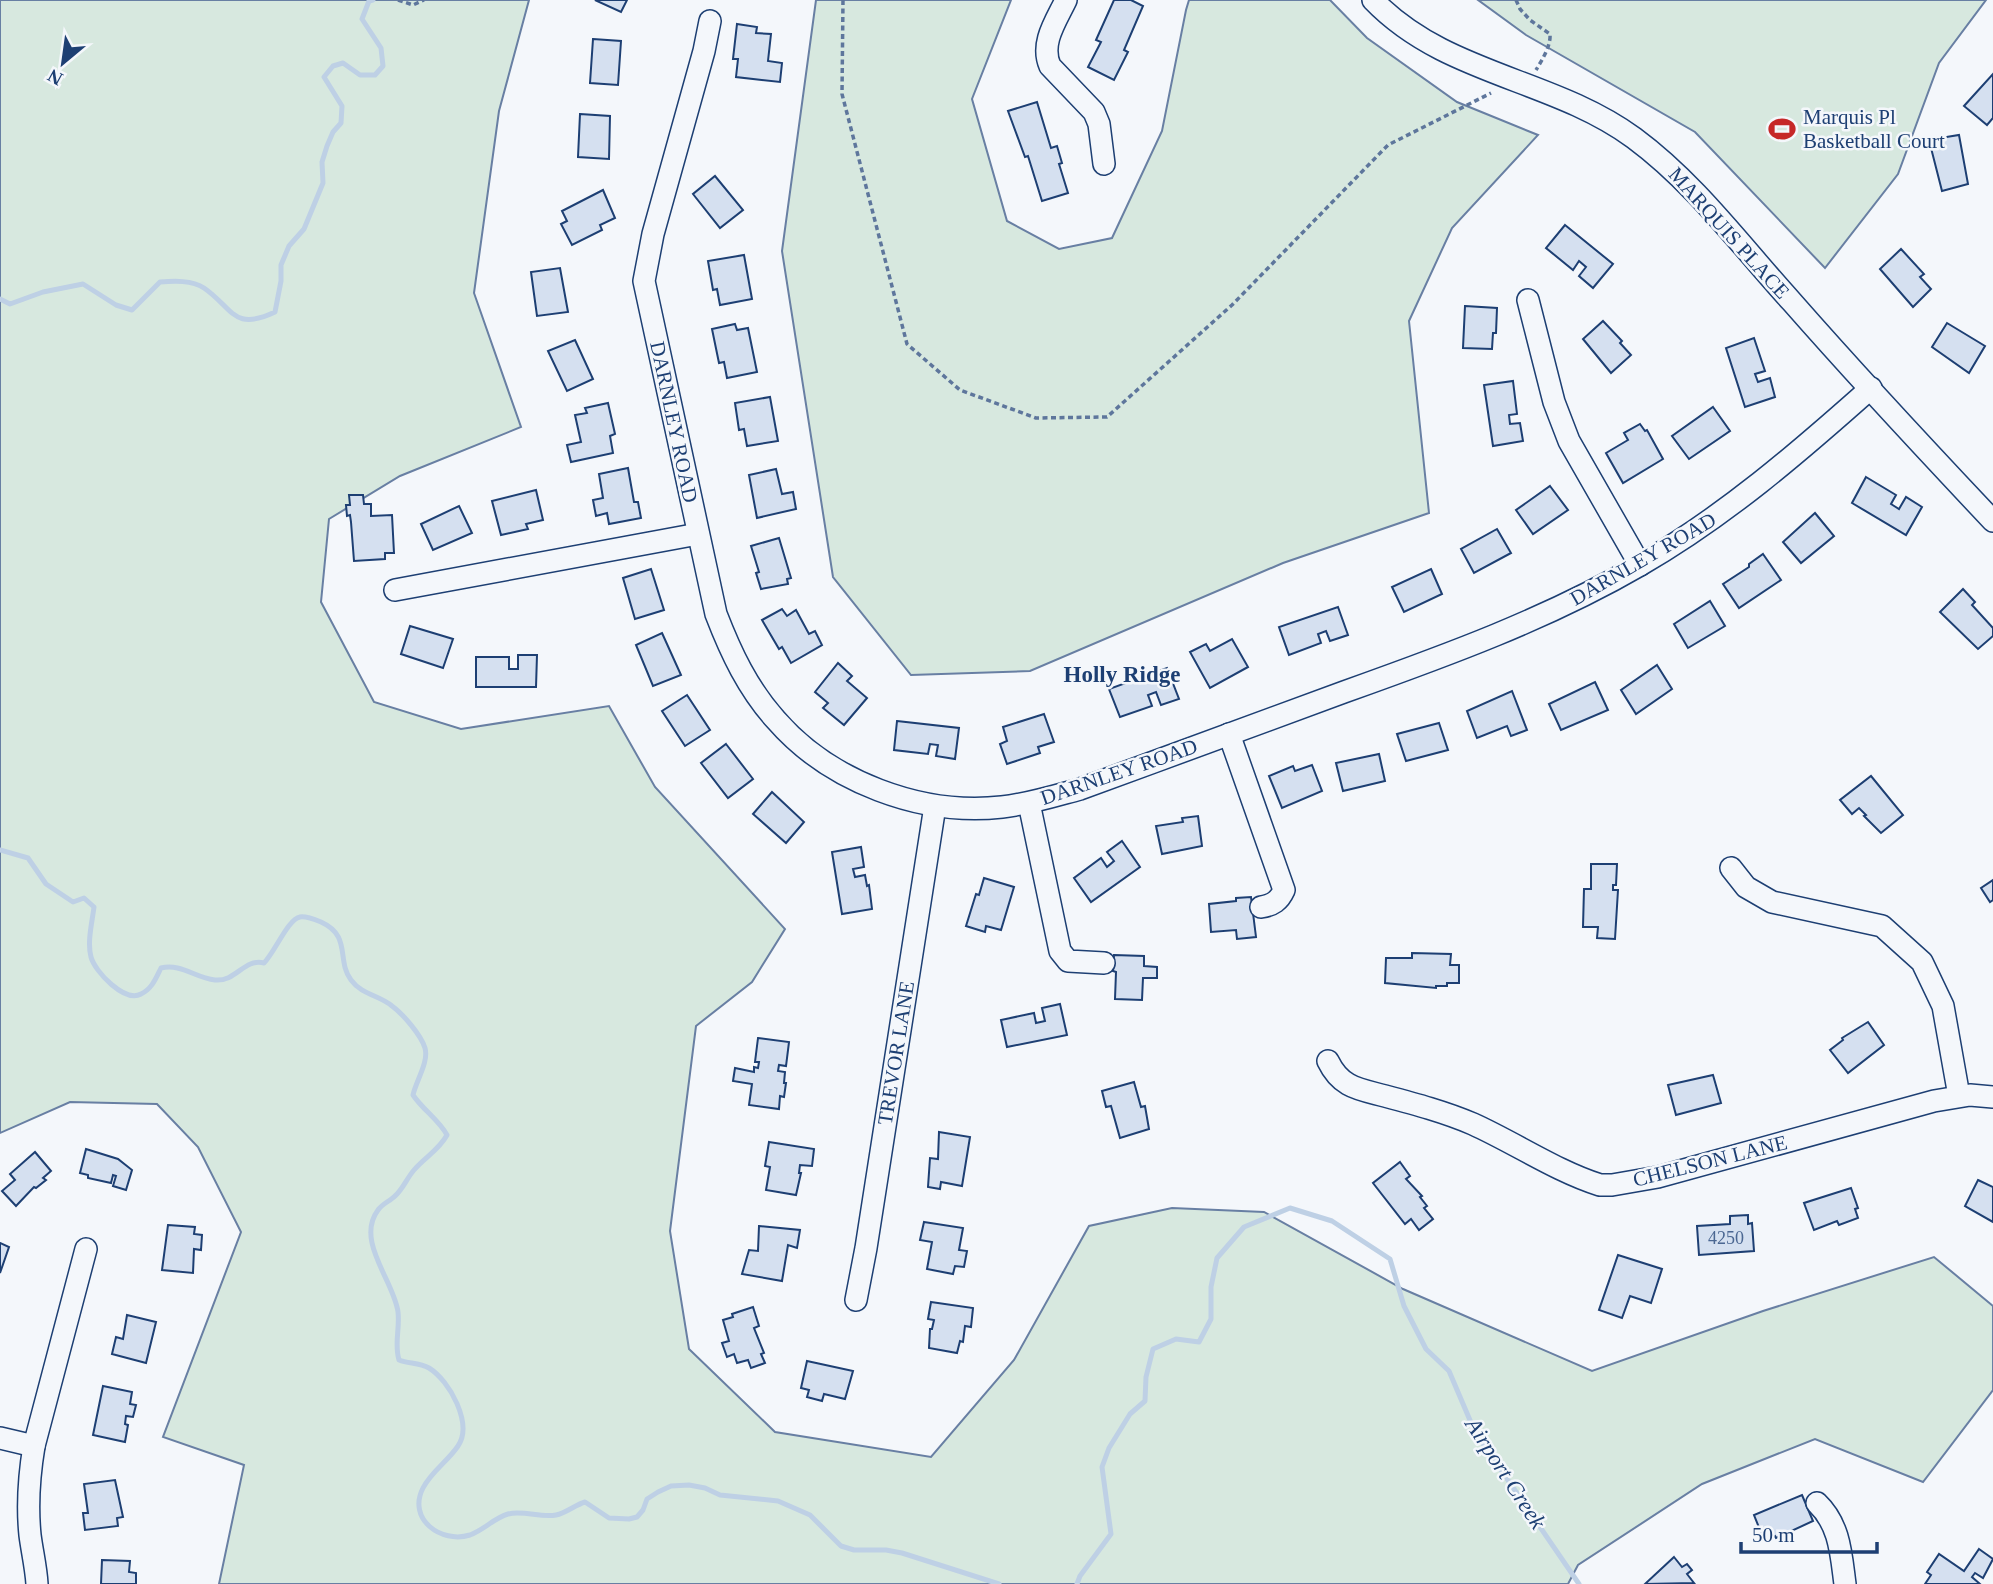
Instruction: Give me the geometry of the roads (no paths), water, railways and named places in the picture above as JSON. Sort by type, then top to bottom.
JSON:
[{"type":"street","points":[[1066,0],[1048,39],[1047,58],[1051,66],[1094,112],[1099,124],[1104,164]]},
{"type":"street","name":"MARQUIS PLACE","points":[[1373,0],[1411,32],[1443,52],[1574,103],[1632,137],[1665,163],[1690,186],[1793,304],[1993,521]]},
{"type":"street","name":"DARNLEY ROAD","points":[[710,21],[653,234],[644,281],[716,614],[752,690],[775,720],[800,744],[845,774],[914,802],[968,809],[1030,803],[1080,789],[1407,669],[1538,617],[1640,565],[1739,500],[1871,388]]},
{"type":"street","points":[[1528,300],[1554,402],[1569,441],[1640,565]]},
{"type":"street","points":[[395,590],[698,534]]},
{"type":"street","points":[[1228,734],[1283,890],[1280,898],[1272,905],[1261,907]]},
{"type":"street","points":[[1030,803],[1060,951],[1068,961],[1104,963]]},
{"type":"street","name":"TREVOR LANE","points":[[856,1300],[935,806]]},
{"type":"street","points":[[1731,868],[1746,887],[1772,902],[1882,926],[1922,962],[1943,1006],[1958,1096]]},
{"type":"street","name":"CHELSON LANE","points":[[1328,1061],[1349,1086],[1366,1093],[1426,1107],[1472,1124],[1600,1185],[1658,1177],[1934,1101],[1958,1096],[1993,1097]]},
{"type":"street","points":[[37,1584],[30,1534],[29,1497],[34,1446],[86,1249]]},
{"type":"street","points":[[0,1438],[34,1446]]},
{"type":"street","points":[[1817,1503],[1832,1522],[1839,1539],[1845,1584]]},
{"type":"waterway","name":"Airport Creek","points":[[0,299],[10,304],[43,292],[83,284],[116,305],[132,310],[160,282],[183,282],[204,288],[242,318],[250,320],[275,312],[281,265],[289,246],[304,229],[323,183],[322,162],[327,146],[333,132],[341,123],[342,106],[324,77],[333,66],[343,63],[360,75],[375,75],[383,66],[381,48],[362,19],[369,1],[373,0]]},
{"type":"waterway","name":"Airport Creek","points":[[0,850],[28,858],[46,884],[73,902],[84,898],[94,907],[91,957],[104,978],[127,994],[134,996],[145,992],[161,968],[175,967],[201,977],[222,980],[251,964],[264,963],[291,923],[295,919],[305,917],[321,922],[337,934],[344,964],[355,985],[387,1002],[420,1037],[426,1053],[413,1095],[447,1135],[414,1170],[398,1193],[378,1210],[372,1222],[371,1235],[373,1248],[398,1312],[399,1360],[425,1366],[437,1374],[451,1393],[461,1415],[462,1437],[458,1446],[426,1482],[419,1499],[423,1519],[438,1532],[448,1536],[470,1535],[508,1514],[556,1515],[585,1502],[609,1518],[629,1519],[637,1517],[647,1499],[658,1492],[671,1486],[689,1485],[720,1495],[778,1501],[810,1515],[841,1546],[854,1550],[902,1553],[999,1584]]},
{"type":"waterway","name":"Airport Creek","points":[[1077,1584],[1111,1534],[1102,1467],[1109,1448],[1130,1414],[1145,1401],[1146,1377],[1153,1349],[1176,1339],[1199,1342],[1211,1319],[1211,1287],[1217,1258],[1244,1227],[1290,1208],[1332,1221],[1390,1259],[1404,1306],[1426,1349],[1449,1371],[1475,1432],[1579,1584]]},
{"type":"place","name":"Marquis Pl Basketball Court","points":[[1782,129]]},
{"type":"district","name":"Holly Ridge","points":[[1122,674]]}]
